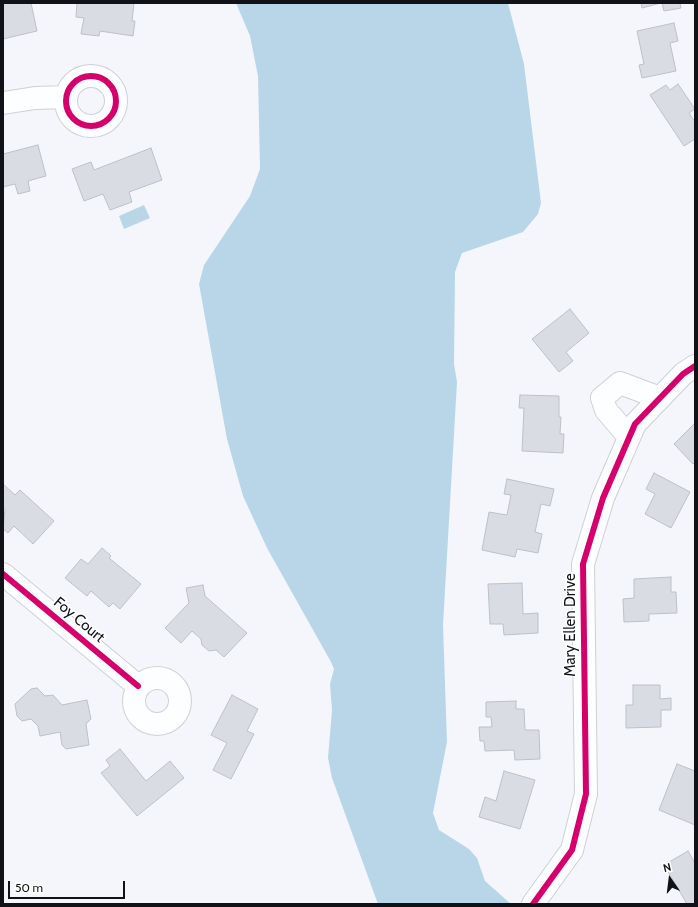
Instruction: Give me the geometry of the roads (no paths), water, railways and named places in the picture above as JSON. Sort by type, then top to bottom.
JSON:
[{"type":"street","points":[[3,103],[35,98],[66,97]]},
{"type":"street","name":"Mary Ellen Drive","points":[[536,899],[572,850],[586,794],[583,564],[603,498],[635,424],[683,374],[695,366]]},
{"type":"street","points":[[630,437],[606,410],[602,398],[620,383],[660,398]]},
{"type":"street","name":"Foy Court","points":[[3,574],[138,686]]},
{"type":"water","points":[[236,3],[508,3],[524,64],[541,203],[538,214],[523,232],[462,253],[455,272],[454,364],[457,382],[443,625],[447,742],[433,813],[439,830],[469,849],[477,858],[485,881],[511,904],[378,904],[332,778],[328,758],[332,710],[330,684],[334,669],[267,548],[243,496],[227,439],[199,284],[204,265],[250,196],[260,169],[258,76],[250,36]]},
{"type":"water","points":[[144,205],[150,218],[124,229],[119,216]]}]
